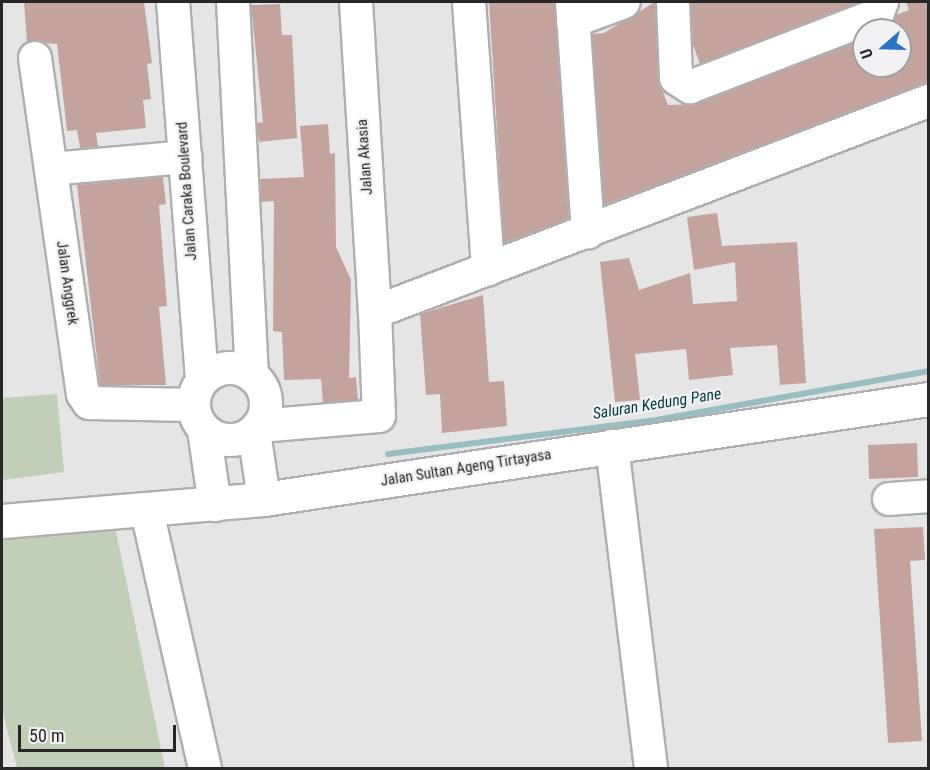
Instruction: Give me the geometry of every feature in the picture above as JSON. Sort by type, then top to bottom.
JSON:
[{"type":"main road","name":"Jalan Sultan Ageng Tirtayasa","points":[[2,521],[147,511],[206,445],[264,493],[928,400]]},
{"type":"street","name":"Jalan Caraka Boulevard","points":[[173,2],[206,445]]},
{"type":"street","points":[[233,2],[252,376],[265,400],[257,438],[264,493]]},
{"type":"street","name":"Jalan Akasia","points":[[257,438],[379,416],[356,2]]},
{"type":"street","points":[[469,2],[488,269]]},
{"type":"street","points":[[588,232],[573,11],[624,2]]},
{"type":"street","points":[[673,2],[676,78],[690,87],[877,15],[882,2]]},
{"type":"street","name":"Jalan Anggrek","points":[[35,58],[83,394],[89,403],[206,445]]},
{"type":"street","points":[[375,312],[928,101]]},
{"type":"street","points":[[51,169],[185,157]]},
{"type":"street","points":[[252,376],[226,368],[206,445],[257,438]]},
{"type":"street","points":[[612,446],[651,768]]},
{"type":"street","points":[[889,499],[928,496]]},
{"type":"street","points":[[147,511],[205,768]]},
{"type":"green space","points":[[57,394],[64,472],[2,480],[2,398]]},
{"type":"green space","points":[[114,522],[165,768],[17,768],[2,710],[2,532]]},
{"type":"building","points":[[24,2],[144,2],[152,63],[147,64],[151,99],[143,100],[146,128],[96,133],[98,147],[80,148],[77,130],[67,131],[57,44],[27,42]]},
{"type":"building","points":[[489,2],[554,2],[569,219],[504,243]]},
{"type":"building","points":[[655,2],[658,79],[668,105],[696,104],[852,44],[852,78],[912,78],[912,18],[894,18],[909,10],[906,2],[928,2],[928,83],[604,205],[592,34],[604,33]]},
{"type":"building","points":[[691,2],[859,3],[700,64],[693,45]]},
{"type":"building","points":[[280,4],[282,35],[292,35],[297,138],[259,142],[257,123],[263,122],[251,5]]},
{"type":"building","points":[[328,124],[330,154],[335,153],[336,247],[351,280],[349,378],[356,377],[358,400],[323,403],[321,379],[284,380],[282,332],[273,331],[274,201],[261,202],[260,179],[304,177],[300,126]]},
{"type":"building","points":[[163,177],[166,204],[159,205],[167,306],[159,307],[166,385],[100,385],[77,185]]},
{"type":"building","points":[[717,213],[722,246],[797,242],[806,383],[780,385],[777,345],[730,348],[733,375],[689,380],[686,349],[635,354],[640,400],[615,402],[600,262],[629,258],[639,290],[690,273],[693,304],[737,301],[735,262],[694,270],[687,217]]},
{"type":"building","points":[[483,295],[489,382],[504,381],[507,426],[442,433],[440,394],[426,395],[420,314]]},
{"type":"building","points":[[917,443],[918,477],[869,479],[868,445]]},
{"type":"building","points":[[923,527],[925,560],[910,561],[922,741],[888,743],[874,529]]},
{"type":"waterway","name":"Saluran Kedung Pane","points":[[388,454],[651,421],[928,371]]}]
